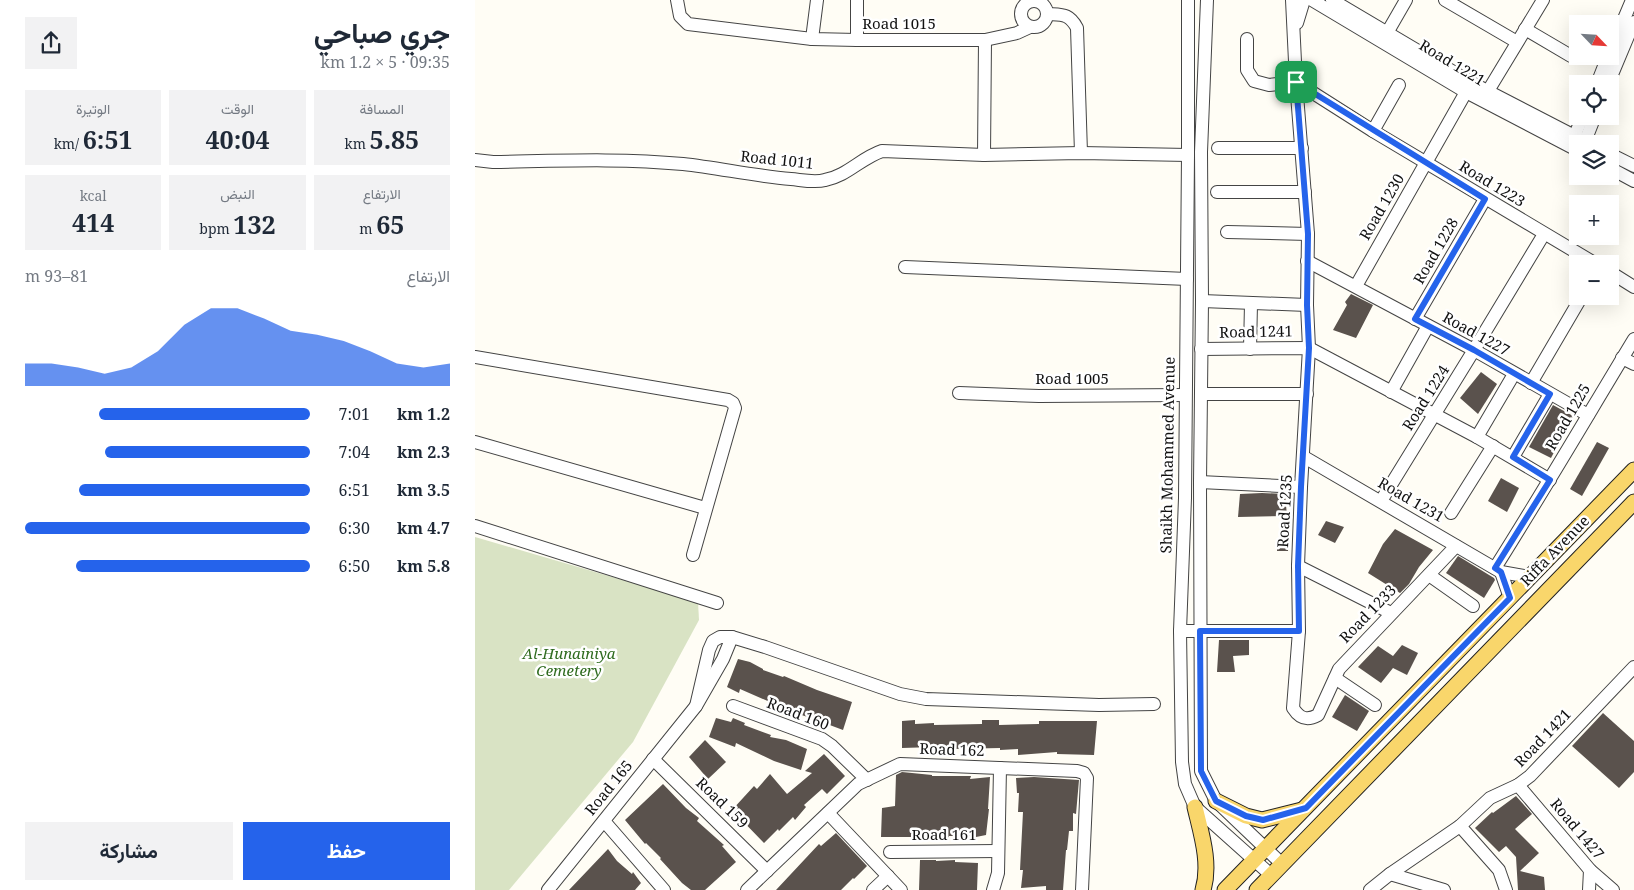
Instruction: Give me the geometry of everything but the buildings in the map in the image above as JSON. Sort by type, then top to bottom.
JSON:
[{"type":"main road","name":"Riffa Avenue","points":[[1225,890],[1634,470]]},
{"type":"main road","name":"Riffa Avenue","points":[[1257,890],[1634,502]]},
{"type":"main road","points":[[1216,801],[1246,816],[1263,820],[1306,808]]},
{"type":"main road","points":[[1195,807],[1206,871],[1203,890]]},
{"type":"street","name":"Road 1015","points":[[677,0],[680,16],[688,24],[812,39],[985,40],[1030,27]]},
{"type":"street","points":[[812,39],[817,0]]},
{"type":"street","points":[[857,0],[857,40]]},
{"type":"street","points":[[1034,0],[1043,5],[1047,14],[1046,20],[1042,25],[1030,27],[1022,19],[1021,12],[1028,2],[1034,0]]},
{"type":"street","name":"Shaikh Mohammed Avenue","points":[[1188,0],[1185,498],[1180,631],[1182,762],[1185,784],[1195,807],[1271,875]]},
{"type":"street","name":"Shaikh Mohammed Avenue","points":[[1207,0],[1201,152],[1203,301],[1200,482],[1201,771],[1216,801],[1282,864]]},
{"type":"street","name":"Road 1235","points":[[1292,0],[1296,82],[1308,234],[1307,305],[1309,348],[1298,566],[1299,631],[1293,708],[1299,717]]},
{"type":"street","name":"Road 1235","points":[[1294,35],[1303,0]]},
{"type":"street","name":"Road 1221","points":[[1312,0],[1466,92],[1569,139]]},
{"type":"street","name":"Road 1221","points":[[1332,0],[1569,138]]},
{"type":"street","points":[[1387,33],[1406,0]]},
{"type":"street","points":[[1445,0],[1517,42]]},
{"type":"street","points":[[1488,91],[1543,0]]},
{"type":"street","points":[[1619,31],[1632,0]]},
{"type":"street","points":[[1047,14],[1065,15],[1072,19],[1077,28],[1081,153]]},
{"type":"street","points":[[1612,75],[1634,22]]},
{"type":"street","points":[[1525,29],[1569,55]]},
{"type":"street","points":[[1247,39],[1247,70],[1254,81],[1269,85],[1296,82]]},
{"type":"street","points":[[984,155],[985,40]]},
{"type":"street","name":"Road 1223","points":[[1296,82],[1373,131],[1580,255]]},
{"type":"street","points":[[1373,131],[1399,85]]},
{"type":"street","name":"Road 1230","points":[[1356,286],[1466,92]]},
{"type":"street","points":[[1218,148],[1302,148]]},
{"type":"street","name":"Road 1011","points":[[475,160],[493,162],[643,160],[685,164],[772,177],[823,181],[838,176],[869,156],[882,151],[984,155],[1081,153],[1188,154]]},
{"type":"street","points":[[1619,158],[1634,166]]},
{"type":"street","points":[[1619,173],[1634,181]]},
{"type":"street","points":[[1217,192],[1305,192]]},
{"type":"street","name":"Road 1228","points":[[1415,319],[1485,199]]},
{"type":"street","points":[[1227,232],[1308,234]]},
{"type":"street","name":"Road 1224","points":[[1381,501],[1435,416],[1544,234]]},
{"type":"street","name":"Road 1227","points":[[1307,261],[1474,350],[1587,415]]},
{"type":"street","points":[[905,267],[1187,279]]},
{"type":"street","points":[[1619,278],[1634,287]]},
{"type":"street","points":[[1203,301],[1307,305]]},
{"type":"street","points":[[1250,349],[1251,304]]},
{"type":"street","points":[[1531,383],[1578,305]]},
{"type":"street","points":[[1391,392],[1428,326]]},
{"type":"street","name":"Road 1225","points":[[1498,570],[1587,415],[1634,339]]},
{"type":"street","name":"Road 1241","points":[[1201,350],[1309,348],[1477,437],[1550,480]]},
{"type":"street","points":[[475,357],[728,400],[733,403],[735,408],[693,555]]},
{"type":"street","points":[[1622,358],[1634,364]]},
{"type":"street","points":[[1477,437],[1514,374]]},
{"type":"street","name":"Road 1005","points":[[959,393],[1039,396],[1185,395]]},
{"type":"street","points":[[1201,394],[1307,394]]},
{"type":"street","points":[[1513,457],[1550,394]]},
{"type":"street","points":[[475,442],[705,508]]},
{"type":"street","points":[[1451,513],[1493,446]]},
{"type":"street","name":"Road 1231","points":[[1304,457],[1498,570],[1530,577]]},
{"type":"street","points":[[1200,482],[1301,487]]},
{"type":"street","points":[[475,526],[717,603]]},
{"type":"street","name":"Road 1233","points":[[1299,717],[1312,719],[1318,715],[1339,669],[1456,546]]},
{"type":"street","points":[[1298,566],[1391,613]]},
{"type":"street","points":[[1498,570],[1510,598]]},
{"type":"street","points":[[1429,574],[1473,606]]},
{"type":"street","points":[[1180,631],[1299,631]]},
{"type":"street","name":"Road 165","points":[[548,890],[696,706],[723,659],[732,638],[900,694],[926,699],[1099,705],[1154,704]]},
{"type":"street","name":"Road 1421","points":[[1370,890],[1459,826],[1491,798],[1518,786],[1530,776],[1634,667]]},
{"type":"street","points":[[1335,678],[1375,705]]},
{"type":"street","name":"Road 160","points":[[733,706],[822,739],[832,746],[867,780]]},
{"type":"street","name":"Road 159","points":[[653,759],[767,871]]},
{"type":"street","name":"Road 162","points":[[747,890],[858,784],[900,764],[1077,771],[1084,773],[1087,778],[1082,890]]},
{"type":"street","points":[[993,890],[998,873],[1000,768]]},
{"type":"street","name":"Road 1427","points":[[1518,786],[1590,870],[1613,890]]},
{"type":"street","points":[[828,813],[901,890]]},
{"type":"street","points":[[604,821],[665,890]]},
{"type":"street","points":[[1459,826],[1499,870],[1506,890]]},
{"type":"street","name":"Road 161","points":[[890,852],[998,851]]},
{"type":"street","points":[[1589,890],[1590,870]]},
{"type":"street","points":[[1390,874],[1444,890]]},
{"type":"street","points":[[873,890],[888,876]]},
{"type":"green space","name":"Al-Hunainiya Cemetery","points":[[475,537],[698,602],[699,620],[633,742],[509,890],[475,890]]},
{"type":"route","points":[[1296,82],[1485,199],[1415,319],[1474,350],[1550,394],[1513,457],[1550,480],[1495,568],[1501,572],[1510,598],[1306,808],[1263,820],[1246,816],[1216,801],[1201,771],[1200,631],[1299,631],[1298,566],[1309,348],[1307,305],[1308,234],[1296,82]]}]
